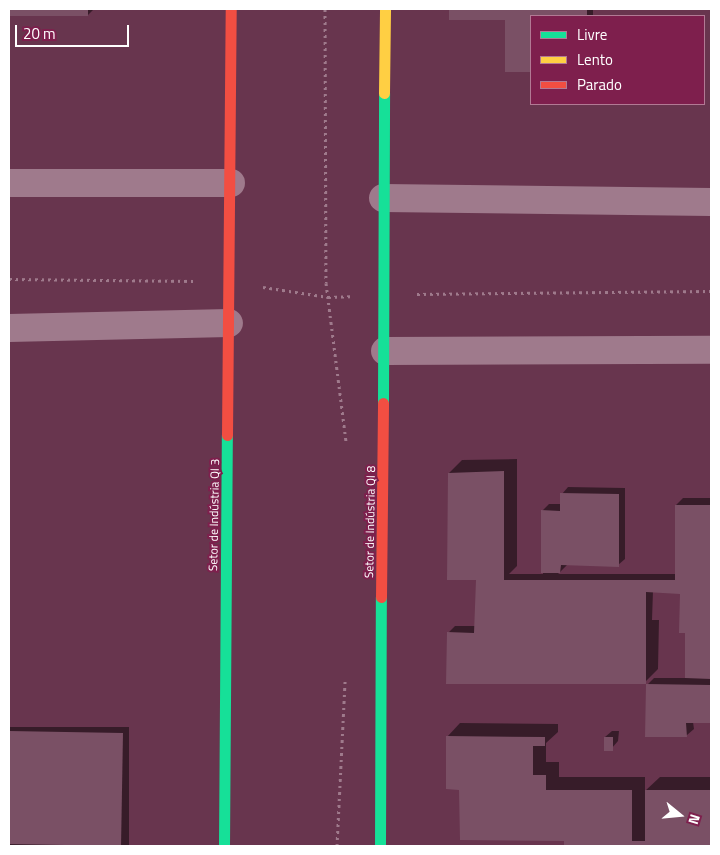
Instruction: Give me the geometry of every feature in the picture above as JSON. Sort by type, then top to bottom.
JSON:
[{"type":"street","name":"Setor de Indústria QI 3","points":[[224,846],[230,323],[231,9]]},
{"type":"street","name":"Setor de Indústria QI 8","points":[[380,846],[385,351],[383,198],[385,9]]},
{"type":"street","points":[[9,183],[231,184]]},
{"type":"street","points":[[383,198],[711,202]]},
{"type":"street","points":[[9,328],[230,323]]},
{"type":"street","points":[[385,351],[711,350]]},
{"type":"path","points":[[325,9],[326,283],[346,444]]},
{"type":"path","points":[[337,846],[345,669]]},
{"type":"building","points":[[9,9],[88,9],[88,16],[9,16]]},
{"type":"building","points":[[449,9],[587,9],[587,15],[530,15],[530,72],[505,72],[505,20],[449,20]]},
{"type":"building","points":[[504,471],[504,580],[675,580],[675,505],[711,505],[711,679],[685,678],[685,633],[679,633],[680,594],[646,592],[646,684],[446,684],[447,632],[474,633],[476,580],[447,580],[448,473]]},
{"type":"building","points":[[560,493],[619,494],[619,567],[561,565],[560,573],[541,573],[541,510],[560,511]]},
{"type":"building","points":[[646,684],[711,685],[711,723],[686,723],[687,737],[645,737]]},
{"type":"building","points":[[9,731],[123,733],[121,846],[9,844]]},
{"type":"building","points":[[446,736],[545,737],[545,746],[533,746],[533,775],[546,775],[546,790],[632,790],[632,841],[645,841],[645,790],[711,790],[711,846],[564,846],[564,841],[460,840],[459,790],[446,789]]},
{"type":"building","points":[[604,737],[613,737],[613,751],[604,751]]},
{"type":"traffic: fast","points":[[383,403],[384,93]]},
{"type":"traffic: fast","points":[[224,846],[227,435]]},
{"type":"traffic: fast","points":[[380,846],[381,597]]},
{"type":"traffic: slow","points":[[384,93],[385,9]]},
{"type":"traffic: jam","points":[[227,435],[231,9]]},
{"type":"traffic: jam","points":[[381,597],[383,403]]}]
